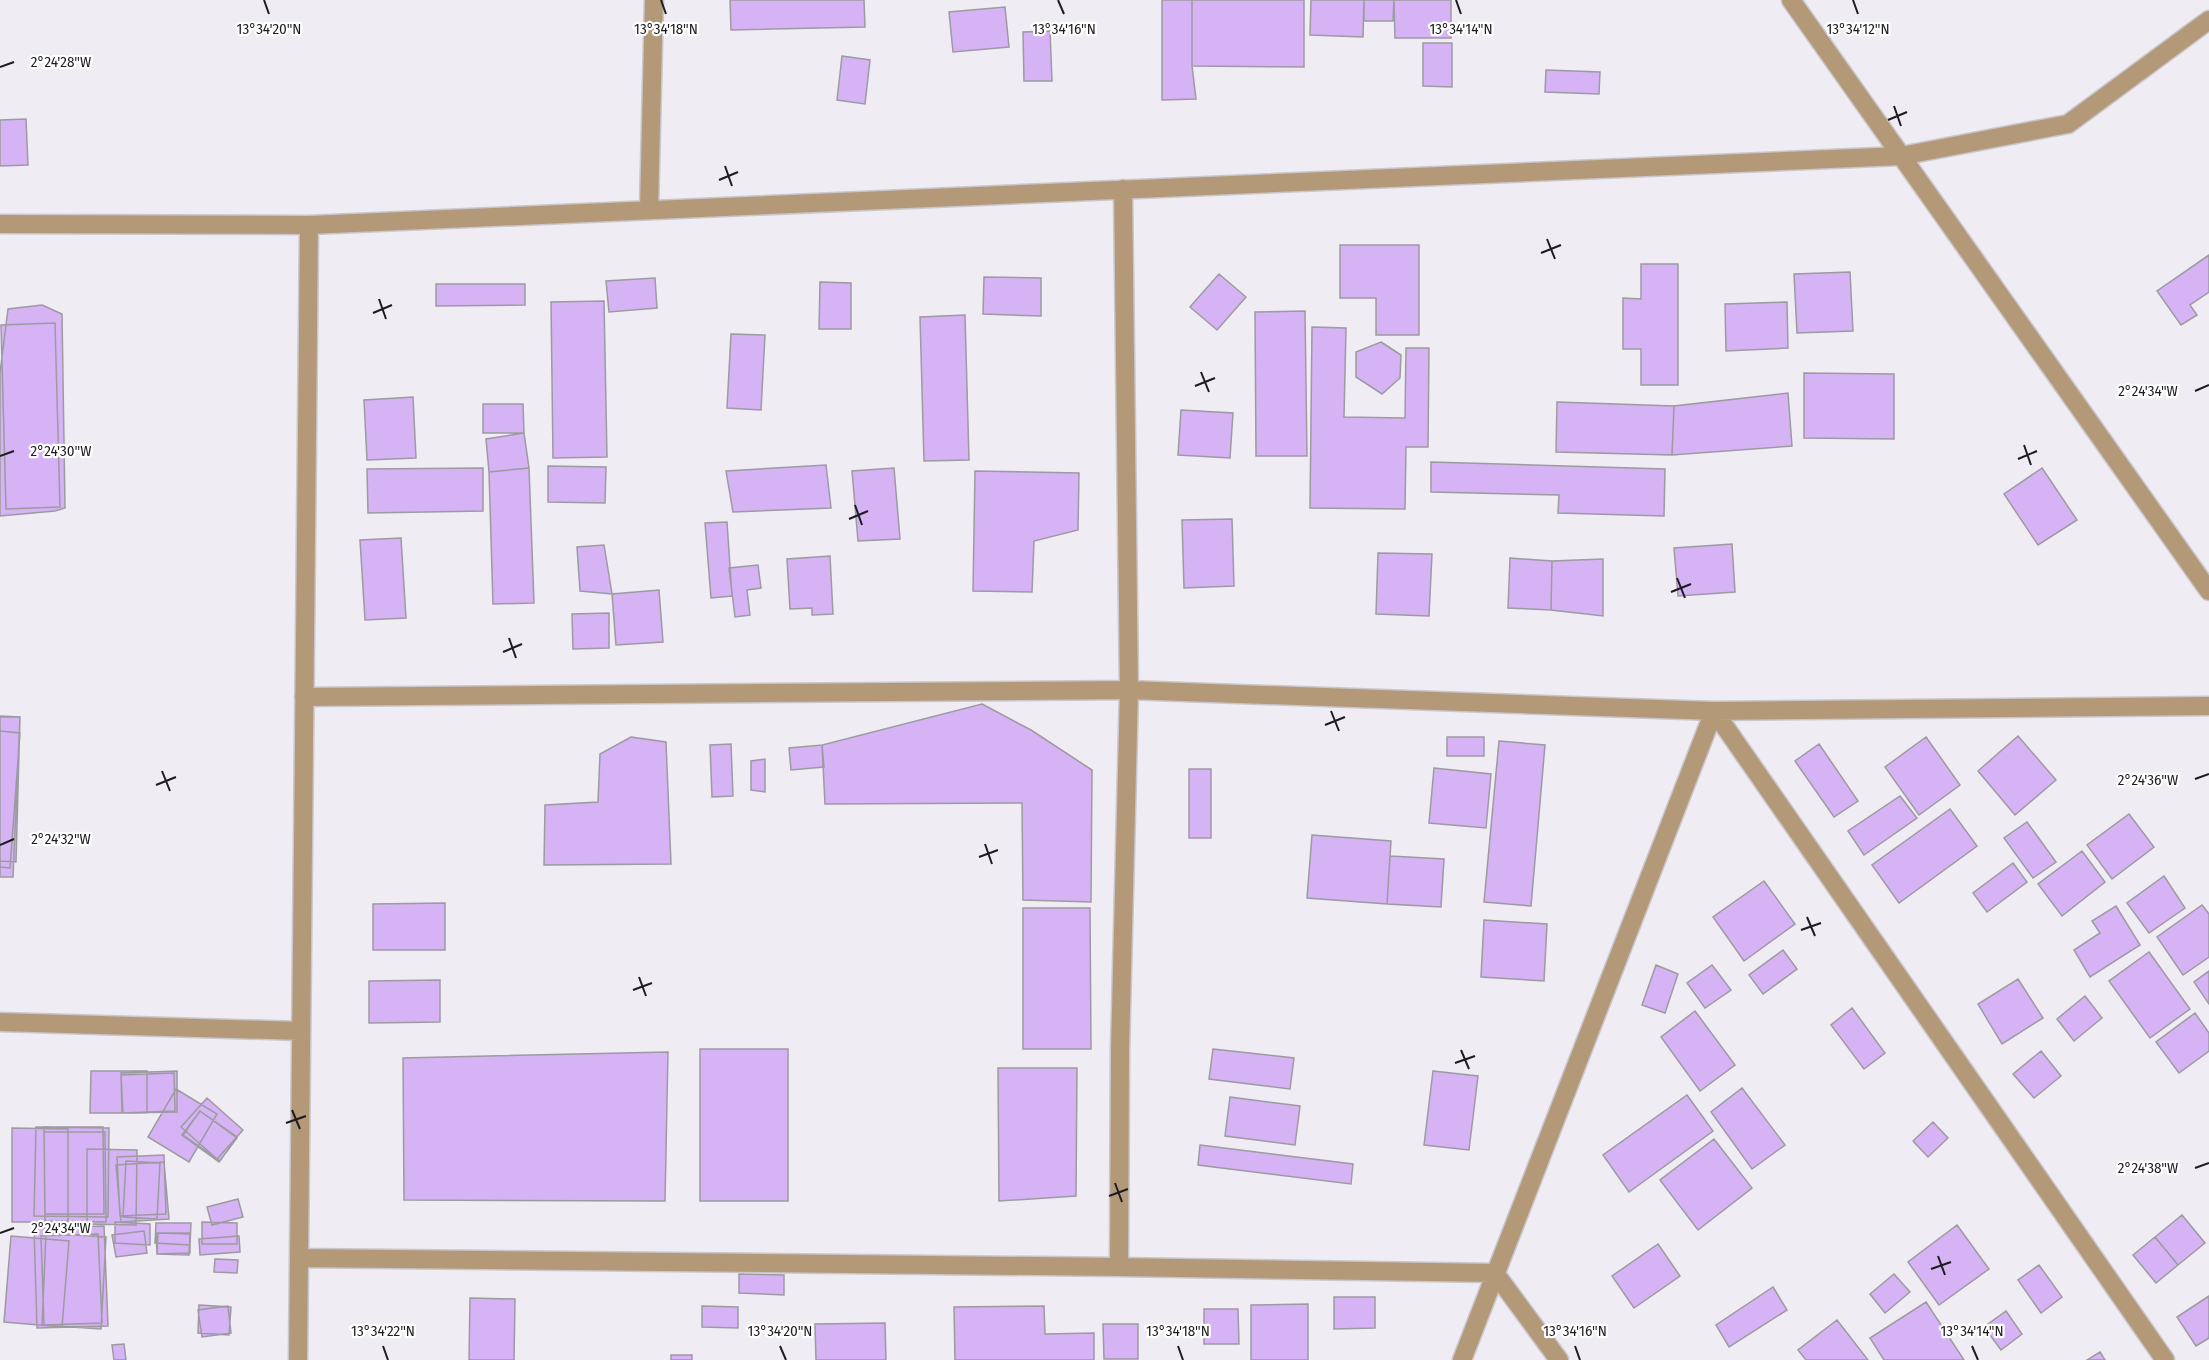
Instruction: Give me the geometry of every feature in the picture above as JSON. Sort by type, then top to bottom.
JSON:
[{"type":"street","points":[[649,209],[654,0]]},
{"type":"street","points":[[1791,0],[2209,591]]},
{"type":"street","points":[[0,224],[309,225],[1901,156],[2068,124],[2209,20]]},
{"type":"street","points":[[1119,1266],[1121,1039],[1129,690],[1123,189]]},
{"type":"street","points":[[298,1360],[309,225]]},
{"type":"street","points":[[304,697],[1129,690],[1714,711],[2209,706]]},
{"type":"street","points":[[1462,1360],[1714,711]]},
{"type":"street","points":[[1714,711],[2165,1360]]},
{"type":"street","points":[[0,1022],[300,1031]]},
{"type":"street","points":[[299,1258],[1119,1266],[1495,1273]]},
{"type":"street","points":[[1495,1273],[1559,1360]]},
{"type":"building","points":[[730,0],[864,0],[865,27],[731,30]]},
{"type":"building","points":[[1162,0],[1192,0],[1192,66],[1196,99],[1162,100]]},
{"type":"building","points":[[1192,0],[1304,0],[1304,67],[1192,66]]},
{"type":"building","points":[[1311,0],[1364,0],[1363,37],[1310,35]]},
{"type":"building","points":[[1364,0],[1394,0],[1393,21],[1364,21]]},
{"type":"building","points":[[1394,0],[1451,0],[1451,38],[1395,38]]},
{"type":"building","points":[[1005,7],[1009,47],[953,52],[949,12]]},
{"type":"building","points":[[1050,31],[1052,81],[1024,81],[1023,32]]},
{"type":"building","points":[[1423,43],[1452,43],[1452,87],[1423,86]]},
{"type":"building","points":[[842,56],[870,60],[865,104],[837,100]]},
{"type":"building","points":[[1546,70],[1600,72],[1599,94],[1545,92]]},
{"type":"building","points":[[26,119],[28,165],[0,166],[0,120]]},
{"type":"building","points":[[1340,245],[1419,245],[1419,335],[1376,335],[1376,298],[1340,298]]},
{"type":"building","points":[[2209,255],[2209,292],[2190,305],[2197,315],[2181,325],[2157,291]]},
{"type":"building","points":[[1641,264],[1678,264],[1678,385],[1641,385],[1641,349],[1623,349],[1623,298],[1641,299]]},
{"type":"building","points":[[1850,272],[1853,331],[1797,333],[1794,274]]},
{"type":"building","points":[[1219,274],[1246,297],[1217,330],[1190,307]]},
{"type":"building","points":[[984,277],[1041,278],[1041,316],[983,314]]},
{"type":"building","points":[[655,278],[657,308],[609,312],[606,281]]},
{"type":"building","points":[[820,282],[851,283],[851,329],[819,329]]},
{"type":"building","points":[[436,284],[525,284],[525,305],[436,306]]},
{"type":"building","points":[[604,301],[607,457],[553,458],[551,302]]},
{"type":"building","points":[[1787,302],[1788,348],[1726,351],[1725,304]]},
{"type":"building","points":[[42,305],[62,314],[65,508],[0,516],[0,373],[8,309]]},
{"type":"building","points":[[1305,311],[1307,456],[1256,456],[1255,312]]},
{"type":"building","points":[[965,315],[969,460],[924,461],[920,317]]},
{"type":"building","points":[[55,323],[60,507],[6,509],[1,325]]},
{"type":"building","points":[[1312,327],[1346,328],[1344,417],[1405,418],[1406,348],[1429,348],[1428,447],[1406,447],[1405,509],[1310,508]]},
{"type":"building","points":[[731,334],[765,335],[761,410],[727,408]]},
{"type":"building","points":[[1381,342],[1401,355],[1400,378],[1382,394],[1356,377],[1356,352]]},
{"type":"building","points":[[1804,373],[1894,374],[1894,439],[1804,438]]},
{"type":"building","points":[[1788,393],[1792,446],[1672,455],[1674,406]]},
{"type":"building","points":[[413,397],[416,458],[367,460],[364,400]]},
{"type":"building","points":[[1557,402],[1674,406],[1672,455],[1556,452]]},
{"type":"building","points":[[483,404],[523,404],[524,433],[483,433]]},
{"type":"building","points":[[1181,410],[1233,413],[1230,458],[1178,455]]},
{"type":"building","points":[[524,433],[529,468],[489,472],[486,439]]},
{"type":"building","points":[[1431,462],[1665,469],[1664,516],[1558,513],[1559,495],[1431,492]]},
{"type":"building","points":[[826,465],[831,508],[733,512],[726,471]]},
{"type":"building","points":[[548,466],[606,467],[605,503],[548,502]]},
{"type":"building","points":[[483,468],[483,511],[368,513],[367,469]]},
{"type":"building","points":[[529,468],[534,603],[493,604],[489,472]]},
{"type":"building","points":[[894,468],[900,539],[858,541],[852,471]]},
{"type":"building","points":[[2042,468],[2077,520],[2038,545],[2004,494]]},
{"type":"building","points":[[975,471],[1079,473],[1078,530],[1034,541],[1032,592],[973,591]]},
{"type":"building","points":[[1232,519],[1234,586],[1184,588],[1182,520]]},
{"type":"building","points":[[727,522],[732,596],[711,598],[705,523]]},
{"type":"building","points":[[401,538],[406,618],[365,620],[360,540]]},
{"type":"building","points":[[1732,544],[1735,592],[1678,596],[1674,548]]},
{"type":"building","points":[[604,545],[612,594],[580,591],[577,547]]},
{"type":"building","points":[[1378,553],[1432,554],[1429,616],[1376,614]]},
{"type":"building","points":[[830,556],[833,614],[812,615],[812,608],[790,609],[787,559]]},
{"type":"building","points":[[1510,558],[1552,561],[1551,610],[1508,608]]},
{"type":"building","points":[[1603,559],[1603,616],[1551,610],[1552,561]]},
{"type":"building","points":[[758,565],[761,588],[747,590],[750,615],[735,617],[729,568]]},
{"type":"building","points":[[659,590],[663,642],[616,645],[612,594]]},
{"type":"building","points":[[609,613],[609,648],[573,649],[572,614]]},
{"type":"building","points":[[982,704],[1031,730],[1092,770],[1091,902],[1023,900],[1022,803],[825,804],[822,745]]},
{"type":"building","points":[[0,716],[20,717],[13,877],[0,877]]},
{"type":"building","points":[[0,717],[20,717],[16,862],[0,861]]},
{"type":"building","points":[[0,731],[20,733],[10,868],[0,867]]},
{"type":"building","points":[[2018,736],[2056,780],[2015,815],[1978,771]]},
{"type":"building","points":[[631,737],[666,742],[671,864],[544,865],[545,805],[598,802],[600,754]]},
{"type":"building","points":[[1447,737],[1484,737],[1484,756],[1447,756]]},
{"type":"building","points":[[1926,737],[1960,785],[1919,815],[1885,767]]},
{"type":"building","points":[[1499,741],[1545,745],[1531,906],[1484,902]]},
{"type":"building","points":[[731,744],[733,796],[712,797],[710,745]]},
{"type":"building","points":[[1819,744],[1858,801],[1834,817],[1795,761]]},
{"type":"building","points":[[822,745],[824,767],[791,770],[789,748]]},
{"type":"building","points":[[765,759],[765,792],[751,790],[751,761]]},
{"type":"building","points":[[1434,768],[1491,774],[1486,828],[1429,823]]},
{"type":"building","points":[[1189,769],[1211,769],[1211,838],[1189,838]]},
{"type":"building","points":[[1900,796],[1917,818],[1864,855],[1848,831]]},
{"type":"building","points":[[1950,809],[1977,846],[1899,903],[1872,865]]},
{"type":"building","points":[[2129,814],[2154,847],[2112,879],[2087,845]]},
{"type":"building","points":[[2027,822],[2056,862],[2033,878],[2004,838]]},
{"type":"building","points":[[1312,835],[1391,841],[1387,904],[1307,898]]},
{"type":"building","points":[[2082,851],[2105,882],[2062,916],[2038,884]]},
{"type":"building","points":[[1390,856],[1444,859],[1441,907],[1387,904]]},
{"type":"building","points":[[2013,863],[2027,882],[1987,912],[1973,893]]},
{"type":"building","points":[[2164,876],[2185,908],[2149,933],[2127,903]]},
{"type":"building","points":[[1764,881],[1795,924],[1744,961],[1713,917]]},
{"type":"building","points":[[445,903],[445,950],[373,950],[373,904]]},
{"type":"building","points":[[2202,905],[2209,914],[2209,957],[2183,975],[2157,937]]},
{"type":"building","points":[[2116,906],[2140,945],[2090,977],[2074,950],[2100,933],[2092,921]]},
{"type":"building","points":[[1023,908],[1090,908],[1091,1049],[1023,1049]]},
{"type":"building","points":[[1484,920],[1547,924],[1544,981],[1481,977]]},
{"type":"building","points":[[1783,950],[1797,969],[1763,994],[1749,975]]},
{"type":"building","points":[[2149,952],[2190,1009],[2150,1038],[2109,981]]},
{"type":"building","points":[[1656,965],[1678,974],[1665,1013],[1642,1005]]},
{"type":"building","points":[[1712,965],[1731,990],[1705,1008],[1687,983]]},
{"type":"building","points":[[2209,971],[2209,1004],[2194,982]]},
{"type":"building","points":[[2018,979],[2043,1018],[2002,1044],[1978,1004]]},
{"type":"building","points":[[440,980],[440,1022],[369,1023],[369,981]]},
{"type":"building","points":[[2085,996],[2102,1018],[2074,1041],[2057,1019]]},
{"type":"building","points":[[1852,1008],[1885,1053],[1864,1069],[1831,1025]]},
{"type":"building","points":[[1695,1011],[1735,1065],[1700,1091],[1661,1037]]},
{"type":"building","points":[[2195,1013],[2209,1033],[2209,1051],[2179,1073],[2156,1042]]},
{"type":"building","points":[[700,1049],[788,1049],[788,1201],[700,1201]]},
{"type":"building","points":[[1213,1049],[1294,1058],[1290,1089],[1209,1079]]},
{"type":"building","points":[[2041,1051],[2061,1076],[2034,1098],[2013,1074]]},
{"type":"building","points":[[668,1052],[665,1201],[404,1200],[403,1058]]},
{"type":"building","points":[[998,1068],[1077,1068],[1076,1196],[999,1201]]},
{"type":"building","points":[[91,1071],[147,1071],[147,1113],[90,1113]]},
{"type":"building","points":[[177,1071],[177,1112],[122,1113],[121,1073]]},
{"type":"building","points":[[1433,1071],[1478,1076],[1469,1150],[1424,1145]]},
{"type":"building","points":[[174,1073],[175,1111],[123,1113],[121,1075]]},
{"type":"building","points":[[1742,1088],[1785,1145],[1752,1169],[1711,1112]]},
{"type":"building","points":[[176,1089],[217,1114],[189,1162],[148,1137]]},
{"type":"building","points":[[1687,1095],[1713,1131],[1629,1192],[1603,1155]]},
{"type":"building","points":[[1230,1097],[1300,1106],[1295,1145],[1225,1136]]},
{"type":"building","points":[[207,1098],[243,1130],[217,1159],[181,1127]]},
{"type":"building","points":[[200,1111],[237,1137],[220,1161],[183,1135]]},
{"type":"building","points":[[200,1111],[237,1138],[219,1162],[182,1135]]},
{"type":"building","points":[[1933,1122],[1948,1138],[1928,1157],[1913,1141]]},
{"type":"building","points":[[36,1127],[109,1128],[108,1217],[34,1216]]},
{"type":"building","points":[[44,1127],[103,1127],[104,1214],[45,1214]]},
{"type":"building","points":[[12,1128],[68,1129],[68,1222],[12,1222]]},
{"type":"building","points":[[44,1132],[105,1132],[106,1222],[45,1221]]},
{"type":"building","points":[[1714,1139],[1752,1188],[1698,1230],[1660,1180]]},
{"type":"building","points":[[1200,1145],[1353,1164],[1351,1184],[1198,1165]]},
{"type":"building","points":[[87,1149],[137,1150],[136,1225],[87,1224]]},
{"type":"building","points":[[164,1155],[166,1214],[120,1216],[117,1157]]},
{"type":"building","points":[[126,1161],[160,1163],[157,1219],[123,1217]]},
{"type":"building","points":[[164,1162],[169,1219],[121,1222],[116,1165]]},
{"type":"building","points":[[238,1199],[243,1217],[212,1225],[207,1207]]},
{"type":"building","points":[[2182,1215],[2205,1243],[2178,1265],[2155,1237]]},
{"type":"building","points":[[115,1222],[150,1224],[150,1245],[115,1243]]},
{"type":"building","points":[[202,1222],[237,1223],[237,1244],[202,1244]]},
{"type":"building","points":[[156,1223],[191,1223],[190,1245],[155,1243]]},
{"type":"building","points":[[1957,1225],[1989,1269],[1939,1305],[1908,1262]]},
{"type":"building","points":[[104,1226],[108,1326],[37,1328],[34,1228]]},
{"type":"building","points":[[144,1231],[147,1253],[116,1257],[112,1235]]},
{"type":"building","points":[[46,1233],[106,1237],[101,1329],[42,1325]]},
{"type":"building","points":[[156,1233],[190,1233],[190,1253],[157,1254]]},
{"type":"building","points":[[158,1233],[190,1234],[189,1255],[157,1254]]},
{"type":"building","points":[[98,1234],[102,1323],[44,1325],[41,1236]]},
{"type":"building","points":[[11,1236],[69,1241],[62,1327],[4,1322]]},
{"type":"building","points":[[239,1236],[240,1252],[200,1255],[199,1239]]},
{"type":"building","points":[[2155,1237],[2178,1265],[2156,1283],[2133,1255]]},
{"type":"building","points":[[1658,1244],[1680,1276],[1634,1308],[1612,1276]]},
{"type":"building","points":[[215,1259],[238,1260],[237,1273],[214,1272]]},
{"type":"building","points":[[2039,1265],[2062,1297],[2041,1313],[2018,1280]]},
{"type":"building","points":[[739,1274],[784,1275],[784,1295],[739,1293]]},
{"type":"building","points":[[1894,1274],[1910,1292],[1885,1313],[1870,1294]]},
{"type":"building","points":[[1773,1287],[1787,1310],[1729,1347],[1716,1325]]},
{"type":"building","points":[[2209,1296],[2209,1338],[2196,1346],[2177,1317]]},
{"type":"building","points":[[1334,1297],[1375,1297],[1375,1328],[1334,1329]]},
{"type":"building","points":[[470,1298],[515,1299],[514,1360],[469,1360]]},
{"type":"building","points":[[1926,1302],[1964,1360],[1884,1360],[1870,1338]]},
{"type":"building","points":[[1308,1304],[1308,1360],[1251,1360],[1251,1305]]},
{"type":"building","points":[[199,1305],[231,1307],[229,1335],[198,1333]]},
{"type":"building","points":[[228,1306],[231,1333],[202,1337],[198,1310]]},
{"type":"building","points":[[702,1306],[738,1307],[738,1328],[702,1327]]},
{"type":"building","points":[[1044,1306],[1045,1334],[1094,1333],[1094,1360],[955,1360],[954,1307]]},
{"type":"building","points":[[1204,1309],[1238,1309],[1239,1344],[1204,1344]]},
{"type":"building","points":[[2006,1311],[2022,1334],[2001,1350],[1984,1327]]},
{"type":"building","points":[[1837,1320],[1868,1360],[1806,1360],[1798,1350]]},
{"type":"building","points":[[885,1323],[886,1360],[816,1360],[815,1324]]},
{"type":"building","points":[[1103,1324],[1138,1324],[1138,1359],[1104,1359]]},
{"type":"building","points":[[124,1344],[126,1360],[114,1360],[112,1345]]},
{"type":"building","points":[[2100,1352],[2105,1360],[2087,1360]]},
{"type":"building","points":[[671,1355],[692,1355],[692,1360],[671,1360]]}]
